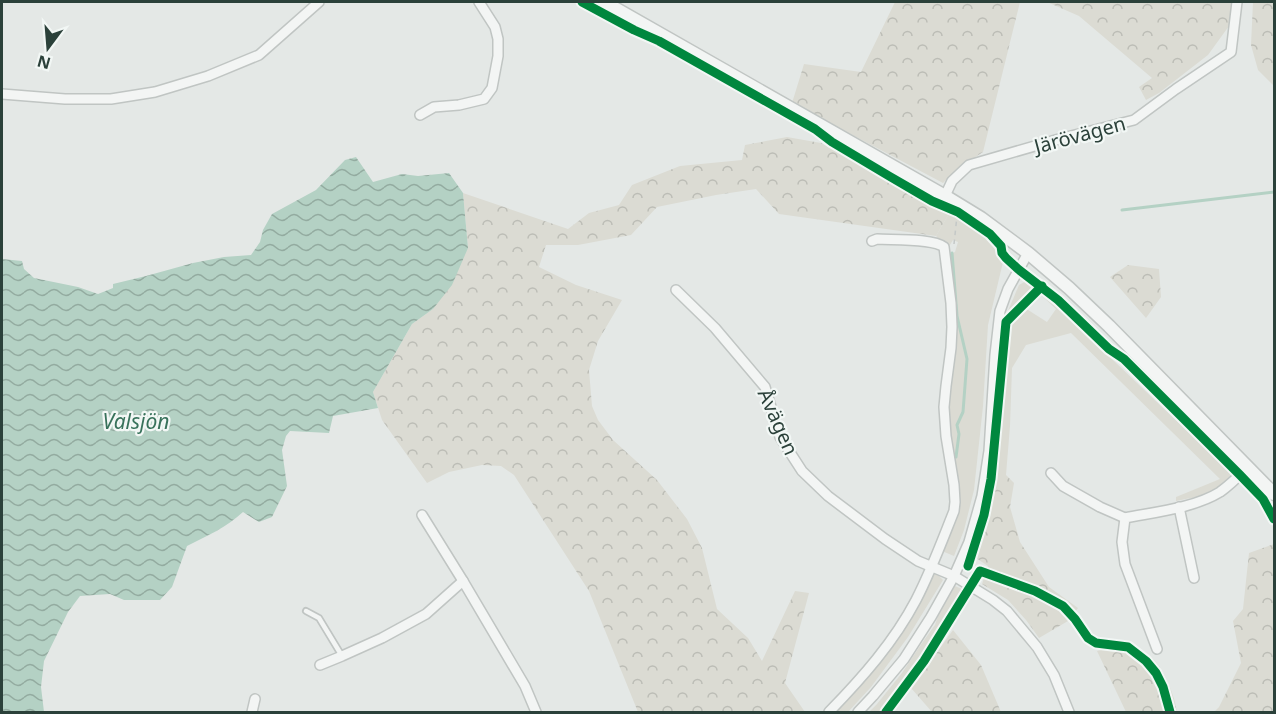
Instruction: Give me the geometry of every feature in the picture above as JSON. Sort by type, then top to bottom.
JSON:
[{"type":"street","points":[[2,94],[65,99],[111,99],[155,92],[208,76],[259,55],[319,2]]},
{"type":"street","points":[[420,115],[435,107],[459,105],[484,99],[492,88],[498,56],[498,39],[495,27],[479,2]]},
{"type":"street","points":[[604,2],[981,218],[1070,288],[1275,494]]},
{"type":"street","name":"Järövägen","points":[[945,196],[952,181],[969,165],[1134,120],[1231,52],[1237,2]]},
{"type":"street","points":[[830,712],[864,676],[915,602],[932,567],[954,511],[955,502],[944,407],[952,327],[945,251],[942,245],[932,242],[878,239],[872,241]]},
{"type":"street","points":[[858,712],[904,659],[954,576],[969,542],[982,496],[989,451],[1000,311],[1008,289],[1028,253]]},
{"type":"street","name":"Åvägen","points":[[676,290],[715,328],[765,387],[780,437],[802,471],[828,496],[885,539],[918,561],[954,576],[1007,611],[1037,646],[1069,712]]},
{"type":"street","points":[[1052,472],[1063,486],[1125,518],[1179,507],[1204,499],[1220,492],[1248,467]]},
{"type":"street","points":[[1179,507],[1194,578]]},
{"type":"street","points":[[422,515],[525,686],[536,712]]},
{"type":"street","points":[[1125,518],[1122,542],[1125,564],[1157,649]]},
{"type":"street","points":[[320,665],[382,638],[426,614],[463,580]]},
{"type":"street","points":[[252,712],[255,699]]},
{"type":"lane","points":[[306,611],[319,618],[342,656]]},
{"type":"path","points":[[945,251],[951,251],[954,244],[958,213]]},
{"type":"green space","points":[[895,2],[1020,2],[983,152],[957,169],[943,183],[792,103],[804,64],[861,72]]},
{"type":"green space","points":[[1047,2],[1232,2],[1229,26],[1208,55],[1159,93],[1146,100],[1139,87],[1152,78],[1079,16]]},
{"type":"green space","points":[[1253,2],[1274,2],[1274,86],[1258,70],[1251,45]]},
{"type":"green space","points":[[787,137],[821,143],[950,212],[936,236],[779,214],[756,189],[657,207],[631,235],[578,245],[546,245],[539,267],[576,285],[622,300],[598,341],[589,370],[592,406],[598,420],[613,440],[657,480],[687,519],[702,548],[717,609],[748,638],[762,661],[795,591],[809,593],[785,683],[805,712],[638,712],[589,591],[514,475],[501,466],[482,465],[449,472],[427,483],[382,420],[373,392],[412,324],[433,309],[468,248],[463,193],[568,229],[589,213],[619,205],[632,185],[680,166],[742,160],[745,145]]},
{"type":"green space","points":[[950,212],[991,240],[999,259],[1003,262],[988,325],[983,406],[974,490],[964,530],[954,556],[942,551],[957,513],[949,423],[948,255],[955,252],[958,242],[953,240],[948,248],[936,236]]},
{"type":"green space","points":[[1128,265],[1159,269],[1161,297],[1146,318],[1110,277]]},
{"type":"green space","points":[[1026,281],[1032,286],[1030,293],[1005,318],[1019,285]]},
{"type":"green space","points":[[1040,294],[1044,294],[1231,473],[1221,487],[1208,494],[1176,501],[1176,497],[1220,479],[1071,333],[1026,345],[1012,368],[1006,475],[995,475],[1006,334],[1012,320],[1025,308],[1047,322],[1056,309]]},
{"type":"green space","points":[[996,475],[1006,475],[1014,483],[1010,507],[1020,542],[1049,587],[1078,608],[1068,621],[1039,638],[1008,600],[982,584],[988,566],[976,558],[988,524]]},
{"type":"green space","points":[[1274,544],[1274,712],[1214,712],[1219,707],[1241,663],[1233,621],[1243,609],[1249,553]]},
{"type":"green space","points":[[935,574],[943,580],[908,637],[871,687],[848,712],[835,712],[885,654]]},
{"type":"green space","points":[[955,586],[964,590],[923,654],[881,712],[869,712],[902,673],[935,625],[939,613]]},
{"type":"green space","points":[[953,630],[981,665],[1001,712],[932,712],[911,688]]},
{"type":"green space","points":[[1131,643],[1154,660],[1162,671],[1169,684],[1177,712],[1126,712],[1097,651]]},
{"type":"water","name":"Valsjön","points":[[356,157],[373,182],[402,174],[418,176],[449,173],[463,193],[468,248],[452,285],[433,309],[412,324],[373,392],[378,408],[333,416],[329,433],[290,431],[282,450],[287,486],[272,517],[259,522],[243,512],[224,527],[187,546],[172,587],[160,600],[124,600],[110,594],[80,596],[68,612],[44,661],[41,687],[44,712],[2,712],[2,259],[22,261],[24,269],[34,278],[78,287],[98,294],[113,288],[113,284],[193,263],[251,255],[260,242],[263,230],[272,214],[316,190],[345,160]]},
{"type":"waterway","points":[[1122,210],[1274,192]]},
{"type":"waterway","points":[[952,253],[957,316],[967,359],[963,412],[957,425],[959,434],[956,457]]},
{"type":"cycle path","points":[[582,2],[659,41],[815,129],[832,142],[932,201],[958,212],[990,234],[1001,246],[1006,258],[1058,300],[1109,349],[1124,359],[1240,475],[1263,499],[1274,519]]},
{"type":"cycle path","points":[[968,566],[984,515],[991,479],[1006,322],[1042,286]]},
{"type":"cycle path","points":[[886,712],[924,661],[980,571],[1035,591],[1063,606],[1088,638],[1096,643],[1128,647],[1146,661],[1156,673],[1163,687],[1170,712]]}]
